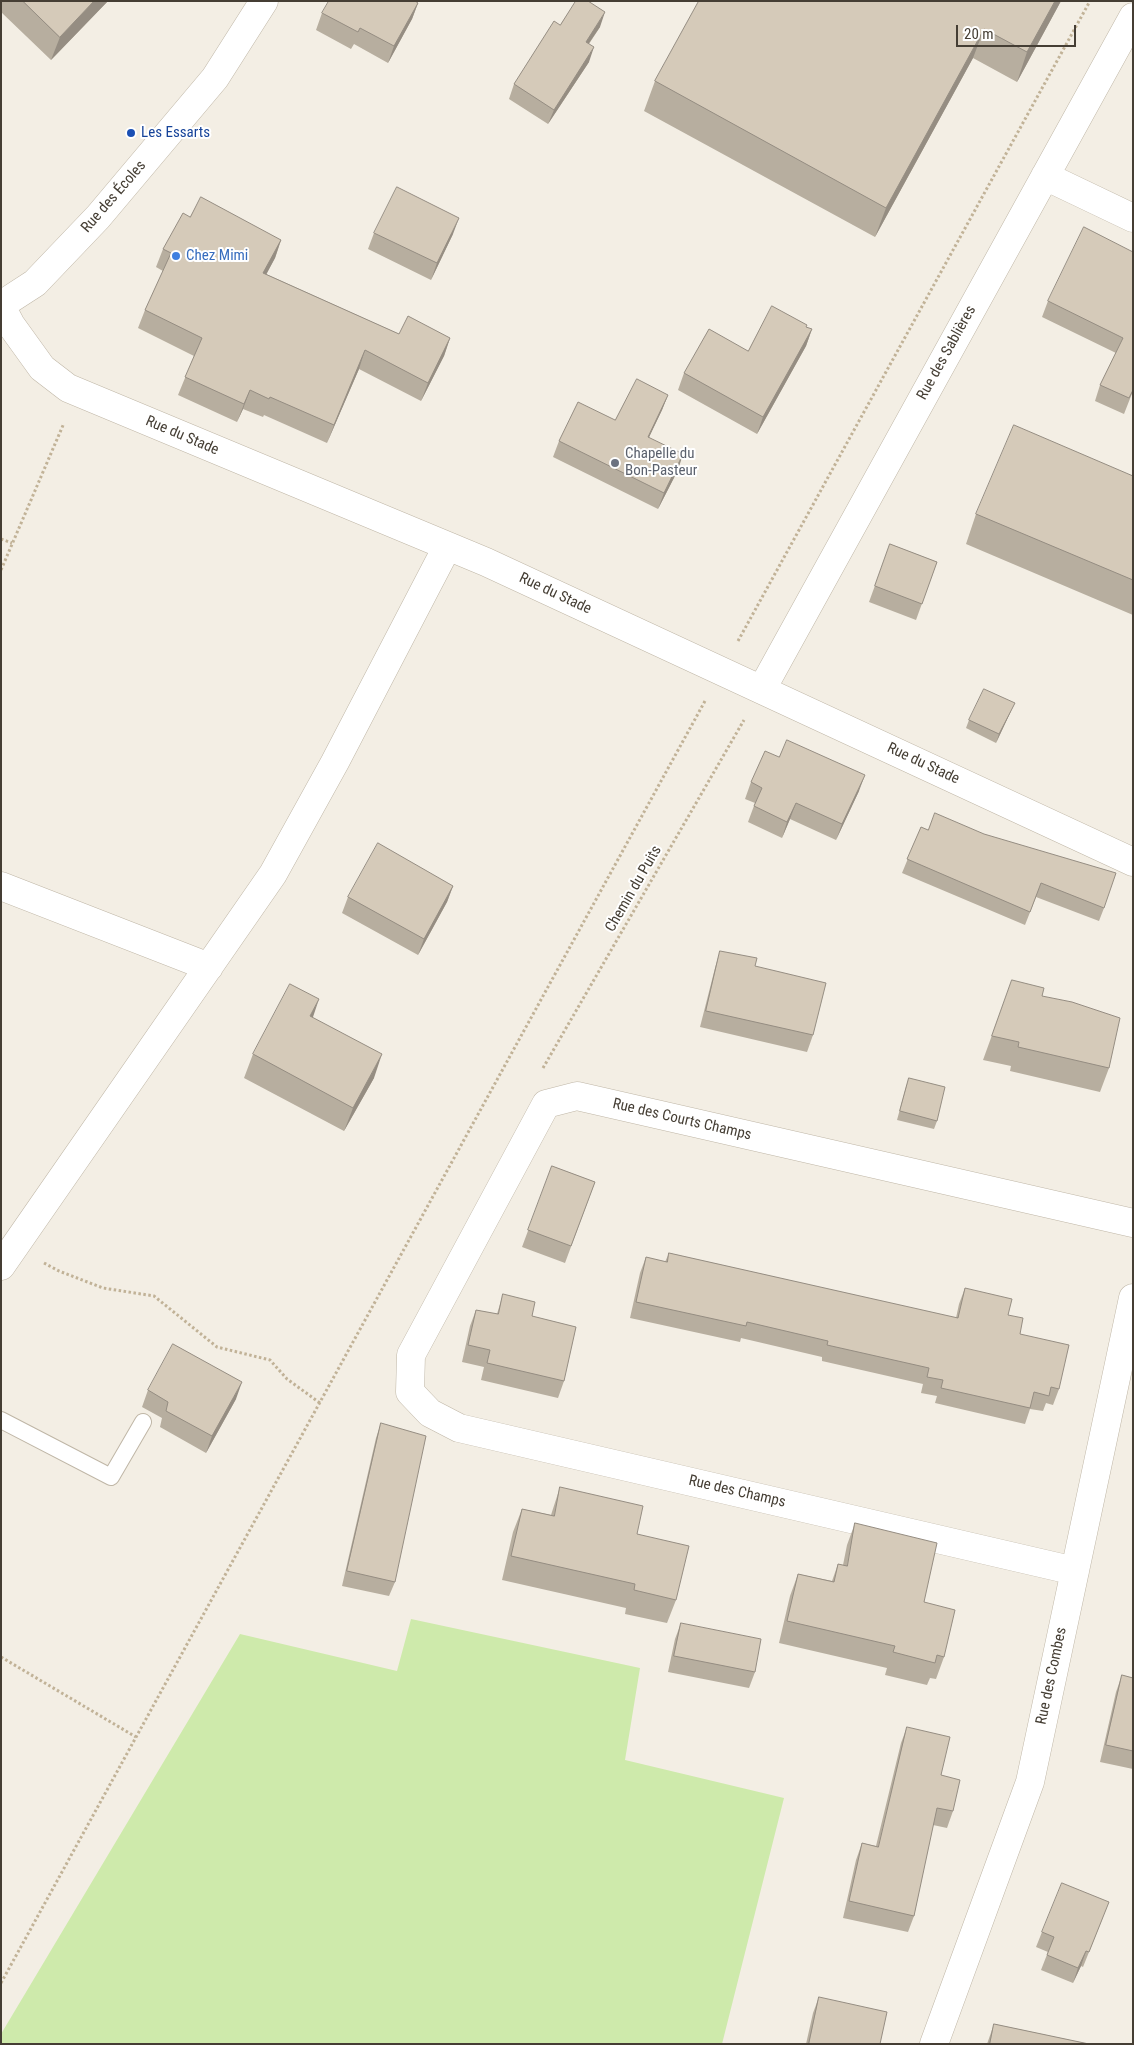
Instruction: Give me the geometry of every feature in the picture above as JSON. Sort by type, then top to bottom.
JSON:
[{"type":"street","name":"Rue des Écoles","points":[[1,305],[35,283],[98,217],[215,78],[264,1]]},
{"type":"street","name":"Rue des Sablières","points":[[762,689],[883,466],[1133,17]]},
{"type":"street","points":[[1046,176],[1133,218]]},
{"type":"street","name":"Rue du Stade","points":[[1,305],[11,325],[42,368],[68,388],[486,562],[1133,862]]},
{"type":"street","points":[[6,1259],[273,874],[335,762],[447,547]]},
{"type":"street","points":[[1,886],[209,967]]},
{"type":"street","name":"Rue des Courts Champs","points":[[546,1104],[577,1096],[1133,1223]]},
{"type":"street","name":"Rue des Champs","points":[[546,1104],[411,1355],[410,1392],[430,1413],[459,1428],[1075,1571]]},
{"type":"street","name":"Rue des Combes","points":[[934,2044],[1030,1782],[1133,1298]]},
{"type":"lane","points":[[1,1420],[111,1477],[143,1422]]},
{"type":"path","points":[[1,1983],[1090,1]]},
{"type":"path","points":[[1,570],[78,392]]},
{"type":"path","points":[[1,539],[12,543]]},
{"type":"path","name":"Chemin du Puits","points":[[546,1104],[542,1071],[762,689]]},
{"type":"path","points":[[6,1259],[37,1259],[59,1271],[103,1288],[154,1296],[217,1347],[270,1360],[287,1379],[320,1402]]},
{"type":"path","points":[[1,1657],[137,1737]]},
{"type":"green space","points":[[411,1619],[640,1668],[625,1760],[784,1798],[722,2044],[1,2044],[1,2034],[240,1634],[397,1671]]},
{"type":"building","points":[[23,1],[94,1],[60,37]]},
{"type":"building","points":[[329,1],[415,1],[418,3],[394,46],[360,28],[358,32],[322,13]]},
{"type":"building","points":[[576,1],[588,1],[605,12],[586,42],[594,47],[554,110],[514,84],[554,21],[560,25]]},
{"type":"building","points":[[699,1],[1055,1],[1027,52],[984,29],[886,208],[655,81]]},
{"type":"building","points":[[397,187],[459,218],[437,263],[374,233]]},
{"type":"building","points":[[201,197],[281,240],[263,273],[399,334],[408,316],[450,338],[428,383],[365,350],[334,425],[250,390],[244,404],[185,377],[202,338],[145,310],[171,253],[163,249],[183,213],[190,217]]},
{"type":"building","points":[[1084,227],[1133,252],[1133,390],[1129,398],[1100,385],[1123,338],[1048,301]]},
{"type":"building","points":[[772,306],[812,329],[763,417],[684,373],[709,329],[748,351]]},
{"type":"building","points":[[637,379],[668,395],[648,437],[683,454],[664,493],[559,441],[578,402],[615,420]]},
{"type":"building","points":[[1014,425],[1133,476],[1133,580],[976,514]]},
{"type":"building","points":[[890,544],[937,562],[922,604],[875,586]]},
{"type":"building","points":[[984,689],[1015,703],[999,734],[969,720]]},
{"type":"building","points":[[787,740],[865,775],[842,824],[796,803],[787,822],[754,806],[762,788],[751,782],[765,751],[779,757]]},
{"type":"building","points":[[935,813],[984,834],[1116,873],[1104,908],[1041,883],[1030,912],[907,859],[921,827],[928,830]]},
{"type":"building","points":[[378,843],[453,886],[424,939],[348,897]]},
{"type":"building","points":[[720,951],[757,958],[755,966],[826,983],[813,1035],[706,1011]]},
{"type":"building","points":[[1012,980],[1044,988],[1042,996],[1072,1002],[1120,1018],[1109,1068],[1018,1047],[1019,1042],[992,1036]]},
{"type":"building","points":[[290,984],[319,999],[310,1016],[382,1054],[353,1108],[253,1054]]},
{"type":"building","points":[[909,1078],[945,1087],[937,1121],[900,1111]]},
{"type":"building","points":[[552,1166],[595,1182],[571,1246],[528,1230]]},
{"type":"building","points":[[669,1253],[958,1318],[965,1288],[1012,1299],[1008,1315],[1023,1318],[1020,1334],[1069,1345],[1059,1389],[1051,1387],[1049,1396],[1034,1392],[1030,1408],[941,1388],[943,1380],[927,1377],[929,1368],[827,1345],[828,1341],[747,1322],[746,1326],[636,1302],[646,1257],[667,1262]]},
{"type":"building","points":[[503,1294],[535,1302],[532,1316],[576,1327],[564,1381],[487,1363],[490,1350],[468,1345],[476,1310],[498,1314]]},
{"type":"building","points":[[173,1344],[242,1382],[212,1436],[166,1411],[168,1402],[148,1390]]},
{"type":"building","points":[[381,1423],[426,1436],[395,1582],[347,1571]]},
{"type":"building","points":[[560,1487],[643,1506],[637,1534],[689,1546],[676,1600],[634,1590],[635,1584],[511,1556],[522,1509],[554,1516]]},
{"type":"building","points":[[855,1523],[937,1543],[924,1602],[955,1610],[944,1657],[937,1655],[935,1663],[893,1652],[895,1646],[787,1621],[798,1574],[834,1582],[838,1564],[847,1566]]},
{"type":"building","points":[[681,1623],[761,1639],[755,1672],[674,1656]]},
{"type":"building","points":[[1122,1675],[1133,1678],[1133,1751],[1106,1745]]},
{"type":"building","points":[[907,1727],[950,1737],[941,1775],[960,1780],[953,1811],[937,1808],[914,1916],[849,1901],[862,1843],[878,1847]]},
{"type":"building","points":[[1062,1883],[1109,1902],[1089,1952],[1086,1951],[1078,1968],[1047,1955],[1054,1937],[1042,1932]]},
{"type":"building","points":[[819,1997],[887,2012],[880,2044],[809,2044]]},
{"type":"building","points":[[994,2024],[1089,2044],[990,2044]]},
{"type":"place","name":"Les Essarts","points":[[131,133]]},
{"type":"place","name":"Chez Mimi","points":[[176,256]]},
{"type":"place","name":"Chapelle du Bon-Pasteur","points":[[615,463]]}]
